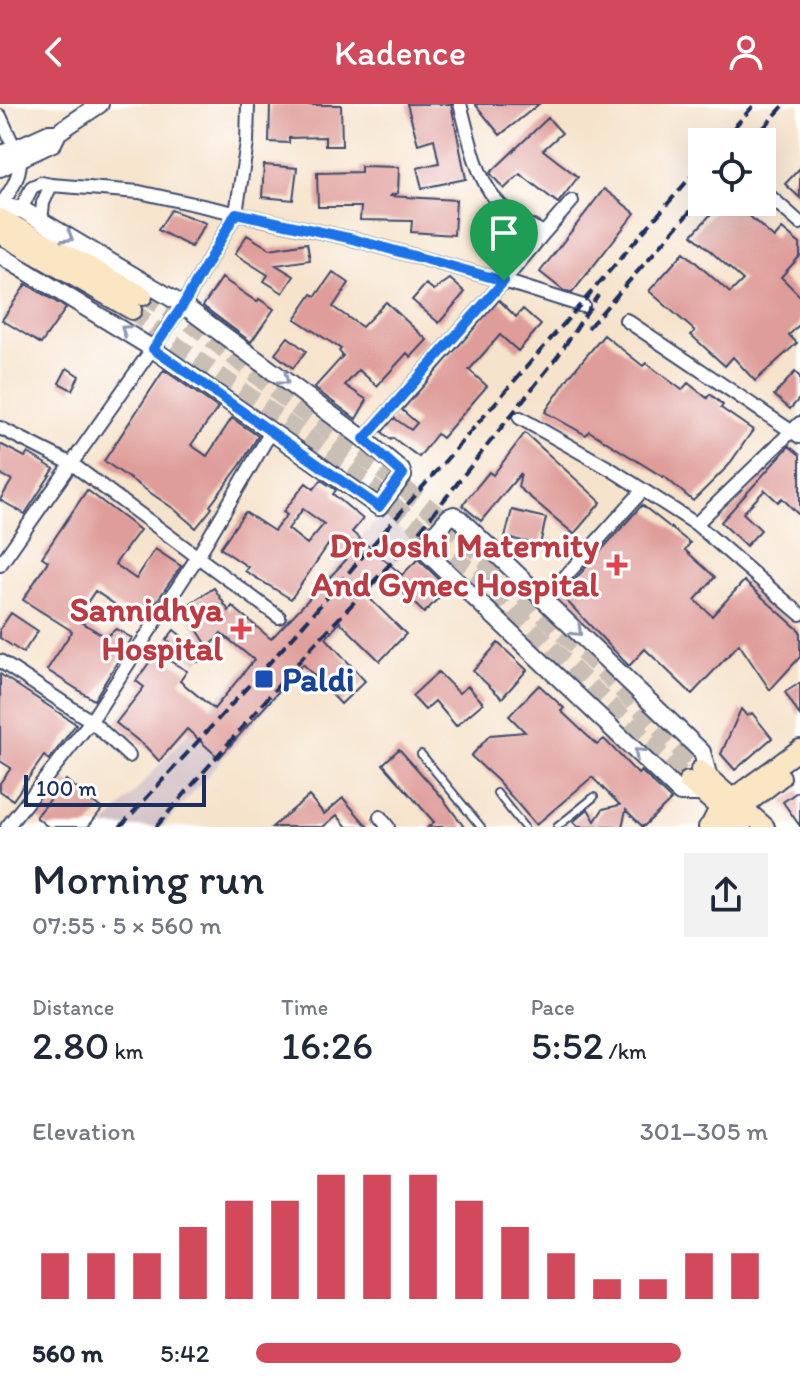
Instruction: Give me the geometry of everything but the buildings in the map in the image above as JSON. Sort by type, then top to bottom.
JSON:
[{"type":"main road","points":[[0,217],[122,285],[138,303],[2,249]]},
{"type":"main road","points":[[733,812],[800,749]]},
{"type":"main road","points":[[709,826],[800,763]]},
{"type":"main road","points":[[700,780],[733,812],[765,827]]},
{"type":"street","points":[[0,168],[11,154],[49,133],[57,133],[100,104]]},
{"type":"street","points":[[0,565],[183,305],[236,213],[247,143],[248,104]]},
{"type":"street","points":[[460,104],[483,177],[496,200],[521,221],[544,233]]},
{"type":"street","points":[[0,116],[11,154],[14,185],[0,206]]},
{"type":"street","points":[[21,209],[32,187],[41,183],[139,192],[353,239],[583,306]]},
{"type":"street","points":[[41,221],[43,203],[51,185]]},
{"type":"street","points":[[364,439],[572,201]]},
{"type":"street","points":[[776,202],[800,223]]},
{"type":"street","points":[[0,217],[11,208],[21,209],[183,305],[364,439],[403,474],[379,507],[272,430],[2,249]]},
{"type":"street","points":[[626,320],[797,430],[696,524]]},
{"type":"street","points":[[520,418],[565,442],[696,524],[800,614]]},
{"type":"street","points":[[0,428],[72,464],[279,617]]},
{"type":"street","points":[[7,827],[91,721],[198,556],[272,430]]},
{"type":"street","points":[[545,599],[643,490]]},
{"type":"street","points":[[455,516],[545,599],[702,752],[700,780],[680,793],[424,547],[449,517],[455,516]]},
{"type":"street","points":[[0,661],[91,721],[129,756]]},
{"type":"lane","points":[[421,754],[481,827]]},
{"type":"lane","points":[[497,793],[524,827]]},
{"type":"lane","points":[[557,827],[594,797]]},
{"type":"shaded area","points":[[383,513],[414,542],[162,827],[104,827]]},
{"type":"tunnel","points":[[143,296],[180,315],[440,517],[607,675],[700,770]]},
{"type":"tunnel","points":[[132,310],[163,336],[346,465],[489,587],[688,781]]},
{"type":"railway","points":[[734,128],[755,104]]},
{"type":"railway","points":[[764,128],[785,104]]},
{"type":"railway","points":[[120,827],[292,638],[688,180]]},
{"type":"railway","points":[[588,328],[688,214]]},
{"type":"railway","points":[[156,827],[309,650],[410,543],[558,356],[598,295]]},
{"type":"place","name":"Dr.Joshi Maternity And Gynec Hospital","points":[[617,565]]},
{"type":"place","name":"Sannidhya Hospital","points":[[241,629]]},
{"type":"place","name":"Paldi","points":[[264,679]]},
{"type":"route","points":[[236,213],[353,239],[504,281],[364,439],[403,474],[379,507],[153,349],[183,305],[236,213]]}]
